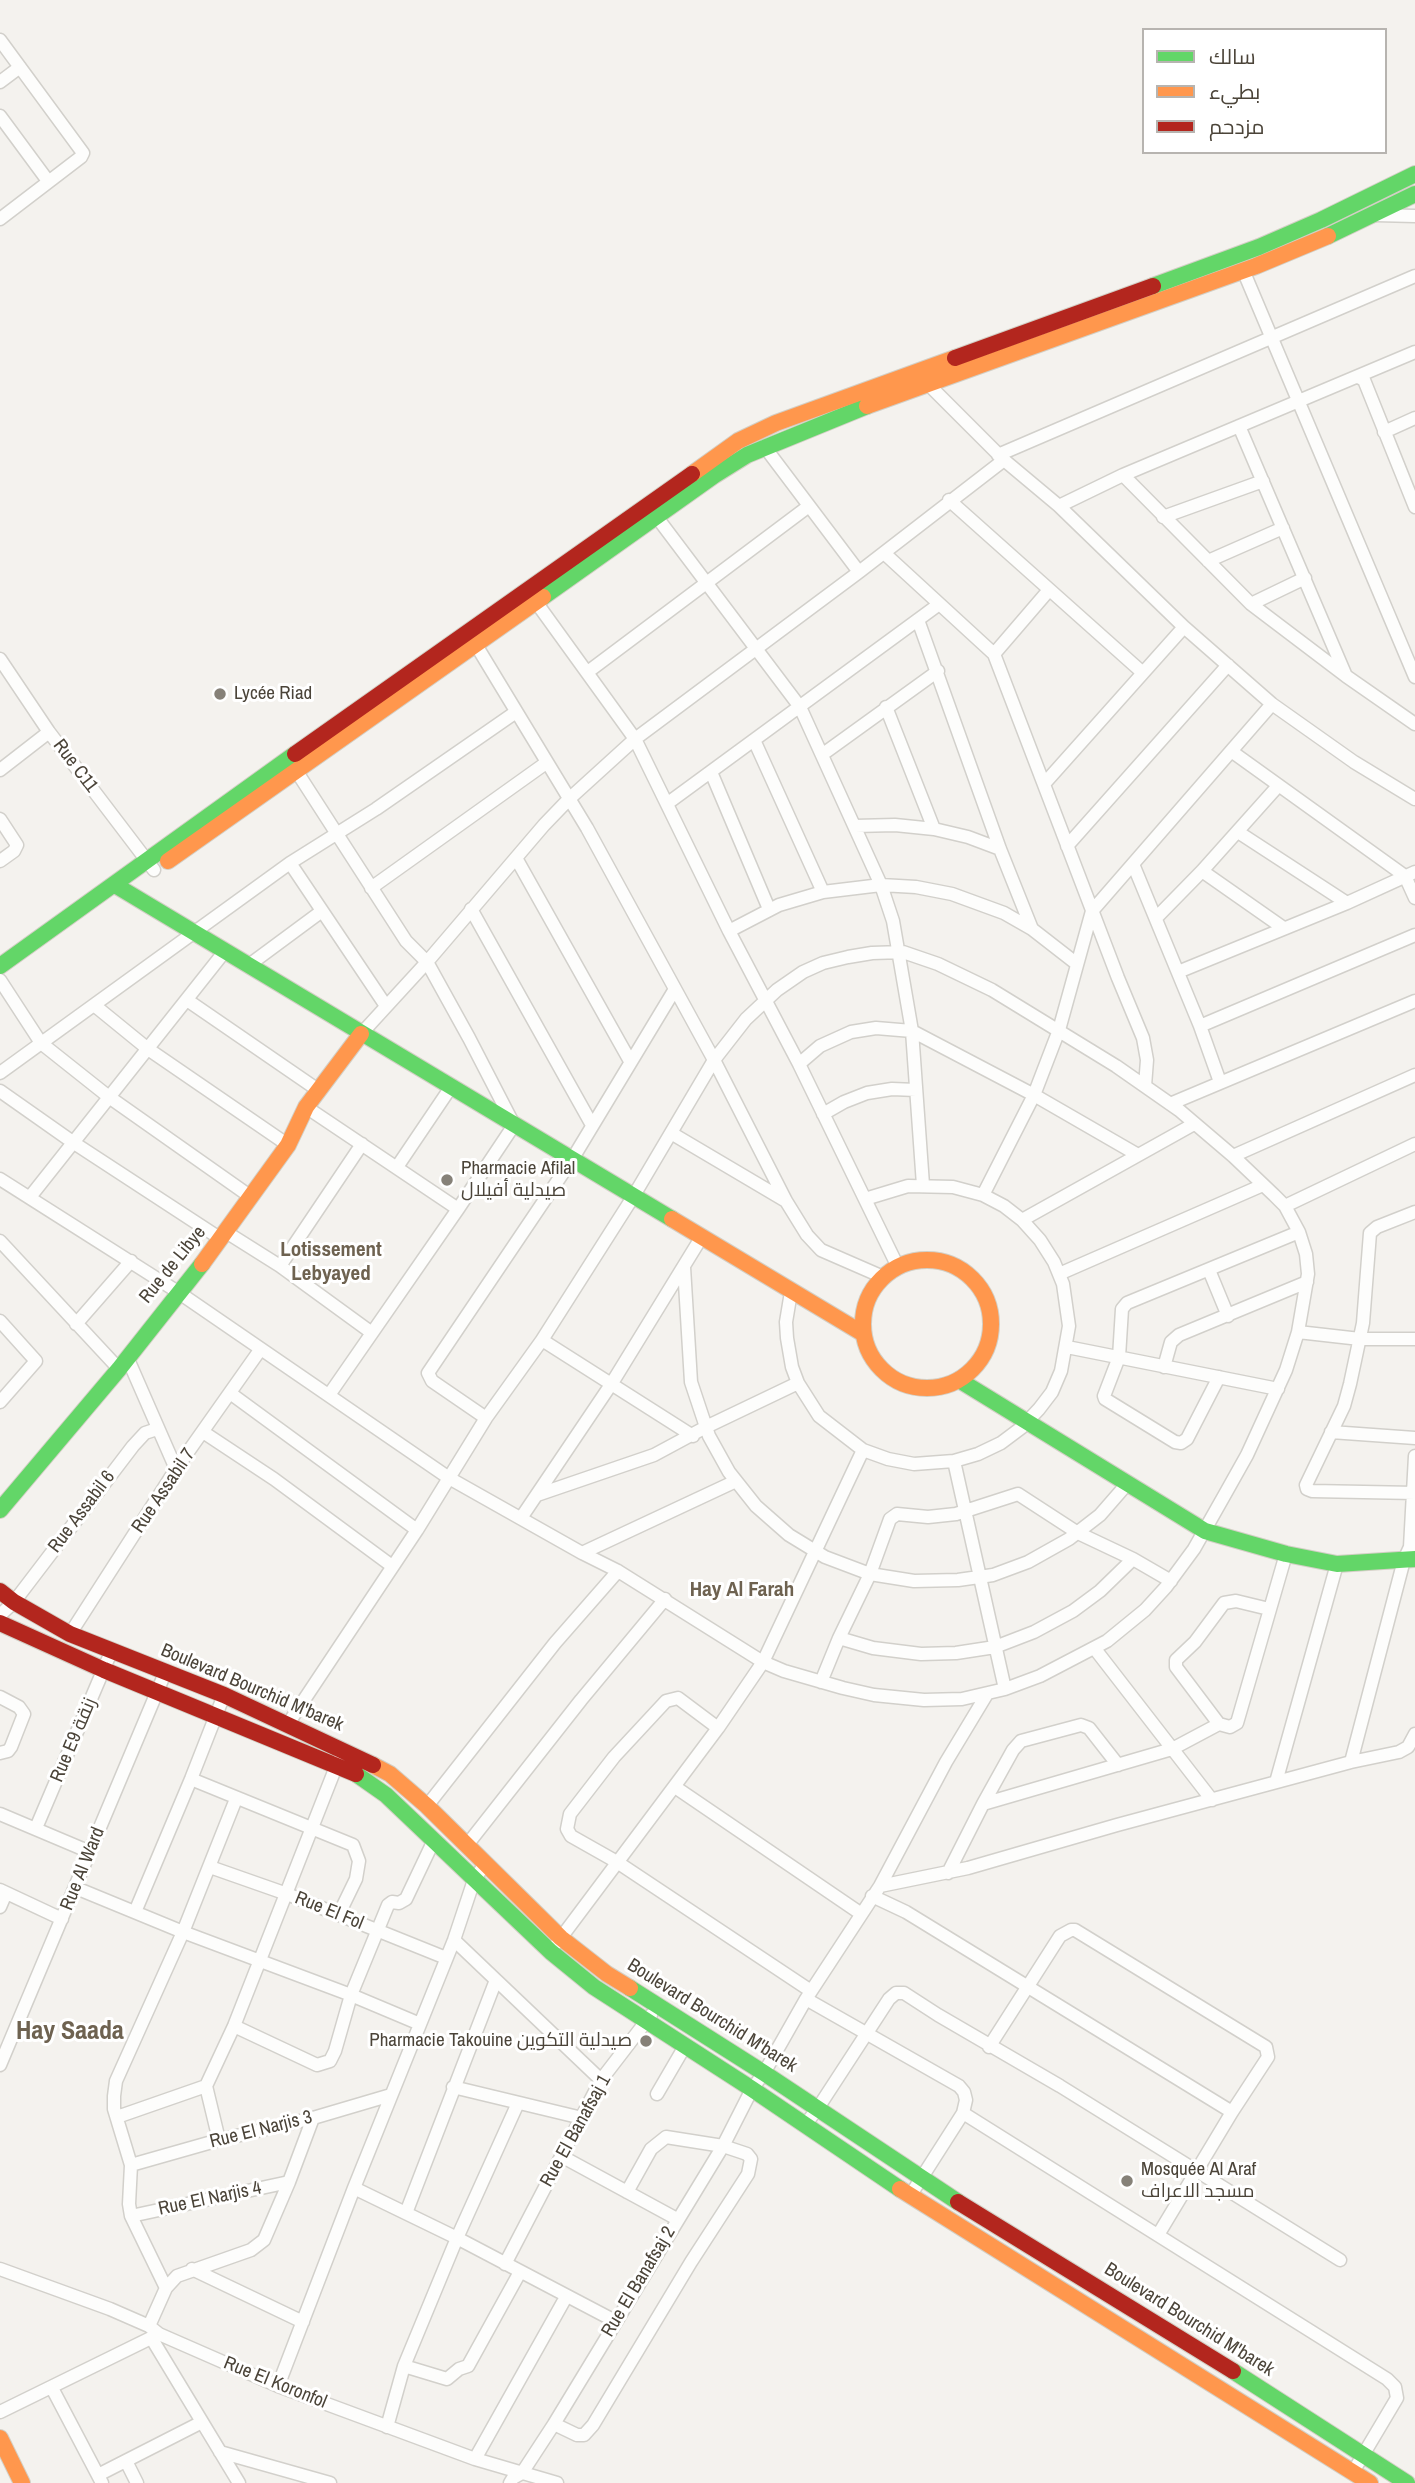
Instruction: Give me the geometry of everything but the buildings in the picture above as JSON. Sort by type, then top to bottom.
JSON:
[{"type":"main road","points":[[150,866],[297,772],[471,637],[536,602],[732,464],[764,446],[921,377],[1259,247],[1415,174]]},
{"type":"main road","points":[[0,980],[150,866],[471,637],[738,440],[776,423],[1243,270],[1306,245],[1415,194]]},
{"type":"main road","points":[[120,888],[862,1333]]},
{"type":"main road","points":[[0,966],[120,888]]},
{"type":"main road","name":"Rue de Libye","points":[[0,1510],[123,1363],[224,1236],[288,1145],[306,1107],[361,1034]]},
{"type":"main road","points":[[919,1260],[948,1263],[973,1279],[986,1297],[992,1318],[988,1347],[976,1366],[947,1386],[927,1389],[896,1381],[876,1364],[862,1333],[867,1300],[883,1277],[898,1267],[919,1260]]},
{"type":"main road","points":[[959,1380],[1205,1531],[1286,1554],[1337,1564],[1409,1560]]},
{"type":"main road","name":"Boulevard Bourchid M'barek","points":[[0,1591],[13,1602],[71,1634],[224,1695],[343,1749],[390,1774],[427,1806],[561,1938],[607,1974],[659,2004],[922,2179],[1407,2483]]},
{"type":"main road","name":"Boulevard Bourchid M'barek","points":[[0,1623],[104,1670],[358,1775],[386,1795],[577,1975],[910,2196],[1370,2483]]},
{"type":"main road","points":[[1024,2266],[1035,2250]]},
{"type":"main road","points":[[0,2438],[22,2483]]},
{"type":"street","points":[[0,40],[83,151],[81,158],[0,219]]},
{"type":"street","points":[[0,82],[20,67]]},
{"type":"street","points":[[0,116],[48,181]]},
{"type":"street","points":[[1372,215],[1415,216]]},
{"type":"street","points":[[1243,270],[1415,677]]},
{"type":"street","points":[[361,1034],[569,799],[635,739],[884,553],[1001,457],[1415,276]]},
{"type":"street","points":[[1059,506],[1123,475],[1415,352]]},
{"type":"street","points":[[921,377],[1001,457],[1059,506],[1184,627],[1272,704],[1354,762],[1415,799]]},
{"type":"street","points":[[1357,377],[1364,380],[1384,432],[1411,486],[1415,507]]},
{"type":"street","points":[[1384,432],[1415,418]]},
{"type":"street","points":[[1239,426],[1346,676]]},
{"type":"street","points":[[764,446],[859,572]]},
{"type":"street","points":[[1123,475],[1251,604],[1415,724]]},
{"type":"street","points":[[1163,517],[1262,481]]},
{"type":"street","points":[[949,500],[1143,673]]},
{"type":"street","points":[[589,671],[809,506]]},
{"type":"street","points":[[656,516],[800,707],[881,885],[893,921],[912,1031],[923,1185]]},
{"type":"street","points":[[1208,561],[1283,528]]},
{"type":"street","points":[[884,553],[994,654],[1143,1038],[1147,1060],[1145,1086]]},
{"type":"street","points":[[1251,604],[1305,578]]},
{"type":"street","points":[[994,654],[1049,590]]},
{"type":"street","points":[[536,602],[589,671],[635,739],[898,1267]]},
{"type":"street","points":[[668,803],[938,605]]},
{"type":"street","points":[[918,620],[1000,849],[1032,929]]},
{"type":"street","points":[[1044,784],[1184,627]]},
{"type":"street","points":[[471,637],[569,799],[714,1060],[786,1201],[813,1244],[883,1277]]},
{"type":"street","name":"Rue C11","points":[[0,659],[49,732],[150,866]]},
{"type":"street","points":[[1067,846],[1228,665]]},
{"type":"street","points":[[823,754],[938,671]]},
{"type":"street","points":[[983,1195],[1034,1095],[1059,1030],[1092,911],[1272,704]]},
{"type":"street","points":[[886,707],[934,829]]},
{"type":"street","points":[[0,1073],[289,863],[397,795],[516,712]]},
{"type":"street","points":[[0,770],[49,732]]},
{"type":"street","points":[[754,740],[822,892]]},
{"type":"street","points":[[1231,751],[1278,786],[1410,874],[1415,898]]},
{"type":"street","points":[[371,888],[546,763]]},
{"type":"street","points":[[297,772],[406,941],[427,962],[514,1125],[329,1395]]},
{"type":"street","points":[[710,772],[769,909]]},
{"type":"street","points":[[1156,918],[1278,786]]},
{"type":"street","points":[[0,819],[17,845],[14,851],[0,861]]},
{"type":"street","points":[[855,826],[895,825],[934,829],[968,837],[1000,849]]},
{"type":"street","points":[[1238,832],[1347,903]]},
{"type":"street","points":[[516,858],[630,1061]]},
{"type":"street","points":[[289,863],[386,1006]]},
{"type":"street","points":[[1133,864],[1200,1026],[1220,1082]]},
{"type":"street","points":[[1202,871],[1282,927]]},
{"type":"street","points":[[1178,972],[1282,927],[1347,903],[1410,874]]},
{"type":"street","points":[[729,930],[769,909],[822,892],[881,885],[916,887],[952,894],[987,906],[1032,929],[1077,964]]},
{"type":"street","points":[[471,909],[592,1125]]},
{"type":"street","points":[[249,965],[322,911]]},
{"type":"street","points":[[1200,1026],[1415,935]]},
{"type":"street","points":[[30,1197],[225,951]]},
{"type":"street","points":[[0,1179],[178,1292],[449,1478],[618,1571],[763,1662],[821,1682],[865,1693],[911,1699],[962,1699],[1005,1689],[1040,1676],[1095,1649],[1145,1610],[1171,1581],[1205,1531],[1247,1455],[1278,1389],[1297,1332],[1307,1282],[1308,1262],[1299,1232],[1285,1206],[1233,1156],[1170,1104],[1011,1000],[917,955],[898,951],[865,954],[823,963],[795,976],[746,1019],[714,1060],[633,1197],[542,1340],[486,1418],[449,1478],[417,1530],[288,1724]]},
{"type":"street","points":[[0,980],[41,1043],[109,1097],[251,1197]]},
{"type":"street","points":[[486,1418],[432,1381],[428,1373],[573,1158],[675,989]]},
{"type":"street","points":[[187,1000],[318,1090]]},
{"type":"street","points":[[1170,1104],[1415,1001]]},
{"type":"street","points":[[94,1005],[148,1049],[288,1145]]},
{"type":"street","points":[[799,1064],[820,1046],[851,1032],[876,1028],[912,1031],[1034,1095],[1138,1155]]},
{"type":"street","points":[[1233,1156],[1415,1074]]},
{"type":"street","points":[[397,1167],[451,1087]]},
{"type":"street","points":[[823,1114],[867,1093],[892,1089],[916,1090]]},
{"type":"street","points":[[0,1091],[74,1143],[224,1236],[280,1266],[372,1334]]},
{"type":"street","points":[[306,1107],[458,1209]]},
{"type":"street","points":[[1022,1220],[1194,1124]]},
{"type":"street","points":[[671,1133],[786,1201]]},
{"type":"street","points":[[280,1266],[362,1144]]},
{"type":"street","points":[[1285,1206],[1415,1144]]},
{"type":"street","points":[[790,1292],[787,1338],[792,1367],[799,1383],[819,1416],[863,1450],[914,1464],[954,1461],[990,1449],[1011,1436],[1028,1421],[1052,1392],[1067,1347],[1068,1305],[1059,1274],[1040,1240],[1022,1220],[983,1195],[953,1187],[923,1185],[894,1189],[865,1199]]},
{"type":"street","points":[[1059,1274],[1263,1185]]},
{"type":"street","points":[[1414,1493],[1307,1489],[1306,1485],[1344,1406],[1360,1339],[1370,1233],[1377,1227],[1415,1212]]},
{"type":"street","points":[[1219,1377],[1186,1439],[1177,1443],[1104,1398],[1119,1357],[1121,1312],[1125,1306],[1299,1232]]},
{"type":"street","points":[[522,1518],[612,1383],[701,1238]]},
{"type":"street","points":[[0,1241],[76,1324],[123,1363],[176,1469]]},
{"type":"street","points":[[76,1324],[131,1261]]},
{"type":"street","points":[[684,1267],[689,1366],[694,1395],[705,1427],[736,1481],[772,1521],[816,1552],[870,1574],[914,1581],[981,1577],[1028,1562],[1051,1551],[1100,1515],[1127,1484]]},
{"type":"street","points":[[1209,1270],[1228,1315]]},
{"type":"street","points":[[1164,1367],[1173,1339],[1307,1282]]},
{"type":"street","points":[[0,1321],[36,1361],[0,1402]]},
{"type":"street","points":[[1297,1332],[1360,1339],[1415,1339]]},
{"type":"street","points":[[542,1340],[693,1436]]},
{"type":"street","points":[[1067,1347],[1278,1389]]},
{"type":"street","name":"Rue Assabil 7","points":[[71,1634],[176,1469],[260,1350]]},
{"type":"street","points":[[537,1495],[638,1462],[799,1383]]},
{"type":"street","points":[[230,1393],[417,1530]]},
{"type":"street","name":"Rue Assabil 6","points":[[0,1615],[13,1602],[133,1446],[145,1433],[157,1429]]},
{"type":"street","points":[[203,1432],[274,1479],[392,1566]]},
{"type":"street","points":[[1331,1432],[1415,1438]]},
{"type":"street","points":[[551,1952],[675,1787],[763,1662],[863,1450]]},
{"type":"street","points":[[1351,1762],[1409,1560],[1415,1456]]},
{"type":"street","points":[[954,1461],[1005,1689]]},
{"type":"street","points":[[582,1553],[736,1481]]},
{"type":"street","points":[[821,1682],[893,1516],[897,1514],[938,1517],[965,1513],[1018,1494],[1078,1533],[1133,1559],[1171,1581]]},
{"type":"street","points":[[1269,1609],[1236,1601],[1224,1603],[1195,1642],[1176,1660],[1176,1667],[1219,1724],[1230,1727],[1237,1723],[1286,1554]]},
{"type":"street","points":[[839,1638],[873,1648],[921,1654],[956,1653],[995,1647],[1044,1628],[1073,1611],[1100,1591],[1133,1559]]},
{"type":"street","points":[[1276,1782],[1337,1564]]},
{"type":"street","points":[[427,1806],[555,1643],[618,1571]]},
{"type":"street","points":[[467,1845],[581,1700],[665,1599]]},
{"type":"street","points":[[1095,1649],[1212,1800]]},
{"type":"street","name":"Rue E9 زنقة","points":[[36,1829],[111,1652]]},
{"type":"street","name":"Rue Al Ward","points":[[0,2065],[164,1673]]},
{"type":"street","name":"Rue El Banafsaj 2","points":[[510,2483],[522,2473],[554,2424],[723,2146],[752,2089],[876,1891],[958,1740],[987,1693]]},
{"type":"street","points":[[135,1912],[224,1695]]},
{"type":"street","points":[[718,1728],[678,1698],[670,1698],[614,1757],[570,1814],[566,1824],[571,1836],[617,1862],[809,1995],[959,2086],[966,2100],[963,2113],[910,2196]]},
{"type":"street","points":[[0,1753],[11,1747],[24,1719],[23,1710],[4,1699]]},
{"type":"street","points":[[983,1804],[1172,1749],[1219,1724]]},
{"type":"street","points":[[948,1873],[1013,1750],[1026,1738],[1081,1725],[1089,1728],[1118,1765]]},
{"type":"street","points":[[876,1891],[1276,1782],[1404,1750],[1411,1745],[1415,1734]]},
{"type":"street","points":[[219,2140],[206,2086],[234,2026],[343,1749]]},
{"type":"street","points":[[191,1779],[353,1845],[359,1861],[356,1879],[339,1914]]},
{"type":"street","points":[[675,1787],[860,1913]]},
{"type":"street","points":[[236,1799],[183,1932],[116,2081],[114,2109],[131,2165],[131,2216],[166,2288],[153,2333],[239,2483]]},
{"type":"street","points":[[0,1814],[90,1852]]},
{"type":"street","points":[[234,2026],[312,2063],[330,2061],[351,1995],[388,1905],[401,1902],[408,1895],[434,1840]]},
{"type":"street","points":[[278,2386],[454,1940],[474,1880],[485,1864]]},
{"type":"street","name":"Rue El Fol","points":[[210,1867],[339,1914],[446,1958]]},
{"type":"street","points":[[76,1888],[420,2024]]},
{"type":"street","points":[[876,1891],[1232,2112]]},
{"type":"street","points":[[0,1907],[3,1892],[62,1919]]},
{"type":"street","points":[[989,2047],[1026,1986],[1063,1933],[1075,1930],[1266,2047],[1268,2057],[1158,2235]]},
{"type":"street","points":[[454,1940],[601,2080]]},
{"type":"street","points":[[406,2213],[496,1980]]},
{"type":"street","points":[[805,2125],[889,1999],[900,1992],[989,2047],[1060,2086],[1340,2260]]},
{"type":"street","name":"Rue El Banafsaj 1","points":[[505,2264],[601,2080],[659,2004]]},
{"type":"street","points":[[657,2094],[685,2046]]},
{"type":"street","points":[[117,2117],[206,2086]]},
{"type":"street","points":[[453,2087],[582,2118]]},
{"type":"street","name":"Rue El Narjis 3","points":[[131,2165],[391,2095]]},
{"type":"street","points":[[387,2427],[404,2366],[457,2238],[518,2103]]},
{"type":"street","points":[[963,2113],[1387,2379],[1397,2392],[1395,2404],[1353,2472]]},
{"type":"street","name":"Rue El Narjis 4","points":[[166,2288],[177,2276],[192,2269],[258,2247],[264,2240],[289,2182],[313,2118]]},
{"type":"street","points":[[554,2424],[577,2435],[584,2435],[593,2426],[691,2262],[748,2174],[752,2163],[750,2156],[723,2146],[666,2137],[651,2149],[626,2192]]},
{"type":"street","points":[[562,2156],[677,2219]]},
{"type":"street","name":"Rue El Narjis 4","points":[[131,2216],[289,2182]]},
{"type":"street","points":[[354,2188],[457,2238],[615,2321]]},
{"type":"street","name":"Rue El Koronfol","points":[[0,2269],[110,2309],[153,2333],[278,2386],[475,2459],[557,2483]]},
{"type":"street","points":[[192,2269],[303,2322]]},
{"type":"street","points":[[404,2366],[447,2379],[458,2369],[468,2366],[520,2272]]},
{"type":"street","points":[[475,2459],[566,2297]]},
{"type":"street","points":[[0,2412],[52,2388],[153,2333]]},
{"type":"street","points":[[52,2388],[100,2479],[126,2460],[202,2422]]},
{"type":"street","points":[[220,2452],[327,2482]]},
{"type":"street","points":[[126,2460],[137,2483]]},
{"type":"traffic: fast","points":[[1153,286],[1259,247],[1415,174]]},
{"type":"traffic: fast","points":[[1328,236],[1415,194]]},
{"type":"traffic: fast","points":[[543,597],[747,455],[867,406]]},
{"type":"traffic: fast","points":[[0,966],[295,754]]},
{"type":"traffic: fast","points":[[115,885],[672,1219]]},
{"type":"traffic: fast","points":[[0,1510],[119,1369],[202,1264]]},
{"type":"traffic: fast","points":[[959,1380],[1205,1531],[1286,1554],[1337,1564],[1415,1559]]},
{"type":"traffic: fast","points":[[356,1774],[386,1795],[551,1952],[594,1987],[900,2189]]},
{"type":"traffic: fast","points":[[630,1988],[958,2202]]},
{"type":"traffic: fast","points":[[1233,2371],[1407,2483]]},
{"type":"traffic: slow","points":[[867,406],[1256,266],[1328,236]]},
{"type":"traffic: slow","points":[[692,474],[738,441],[776,423],[955,358]]},
{"type":"traffic: slow","points":[[168,861],[543,597]]},
{"type":"traffic: slow","points":[[202,1264],[288,1145],[306,1107],[361,1034]]},
{"type":"traffic: slow","points":[[672,1219],[862,1333]]},
{"type":"traffic: slow","points":[[927,1260],[952,1264],[973,1278],[987,1299],[991,1324],[987,1349],[973,1370],[952,1384],[927,1388],[902,1384],[881,1370],[867,1349],[863,1324],[867,1299],[881,1278],[902,1264],[927,1260]]},
{"type":"traffic: slow","points":[[373,1765],[390,1774],[427,1806],[561,1938],[607,1974],[630,1988]]},
{"type":"traffic: slow","points":[[900,2189],[1370,2483]]},
{"type":"traffic: slow","points":[[0,2438],[22,2483]]},
{"type":"traffic: jam","points":[[955,358],[1153,286]]},
{"type":"traffic: jam","points":[[295,754],[692,474]]},
{"type":"traffic: jam","points":[[0,1591],[70,1634],[224,1695],[373,1765]]},
{"type":"traffic: jam","points":[[0,1623],[104,1670],[356,1774]]},
{"type":"traffic: jam","points":[[958,2202],[1233,2371]]},
{"type":"place","name":"Lycée Riad","points":[[220,694]]},
{"type":"place","name":"Pharmacie Afilal صيدلية أفيلال","points":[[447,1180]]},
{"type":"place","name":"Pharmacie Takouine صيدلية التكوين","points":[[646,2041]]},
{"type":"place","name":"Mosquée Al Araf مسجد الاعراف","points":[[1127,2181]]},
{"type":"district","name":"Lotissement Lebyayed","points":[[331,1262]]},
{"type":"district","name":"Hay Al Farah","points":[[742,1590]]},
{"type":"district","name":"Hay Saada","points":[[70,2032]]}]
